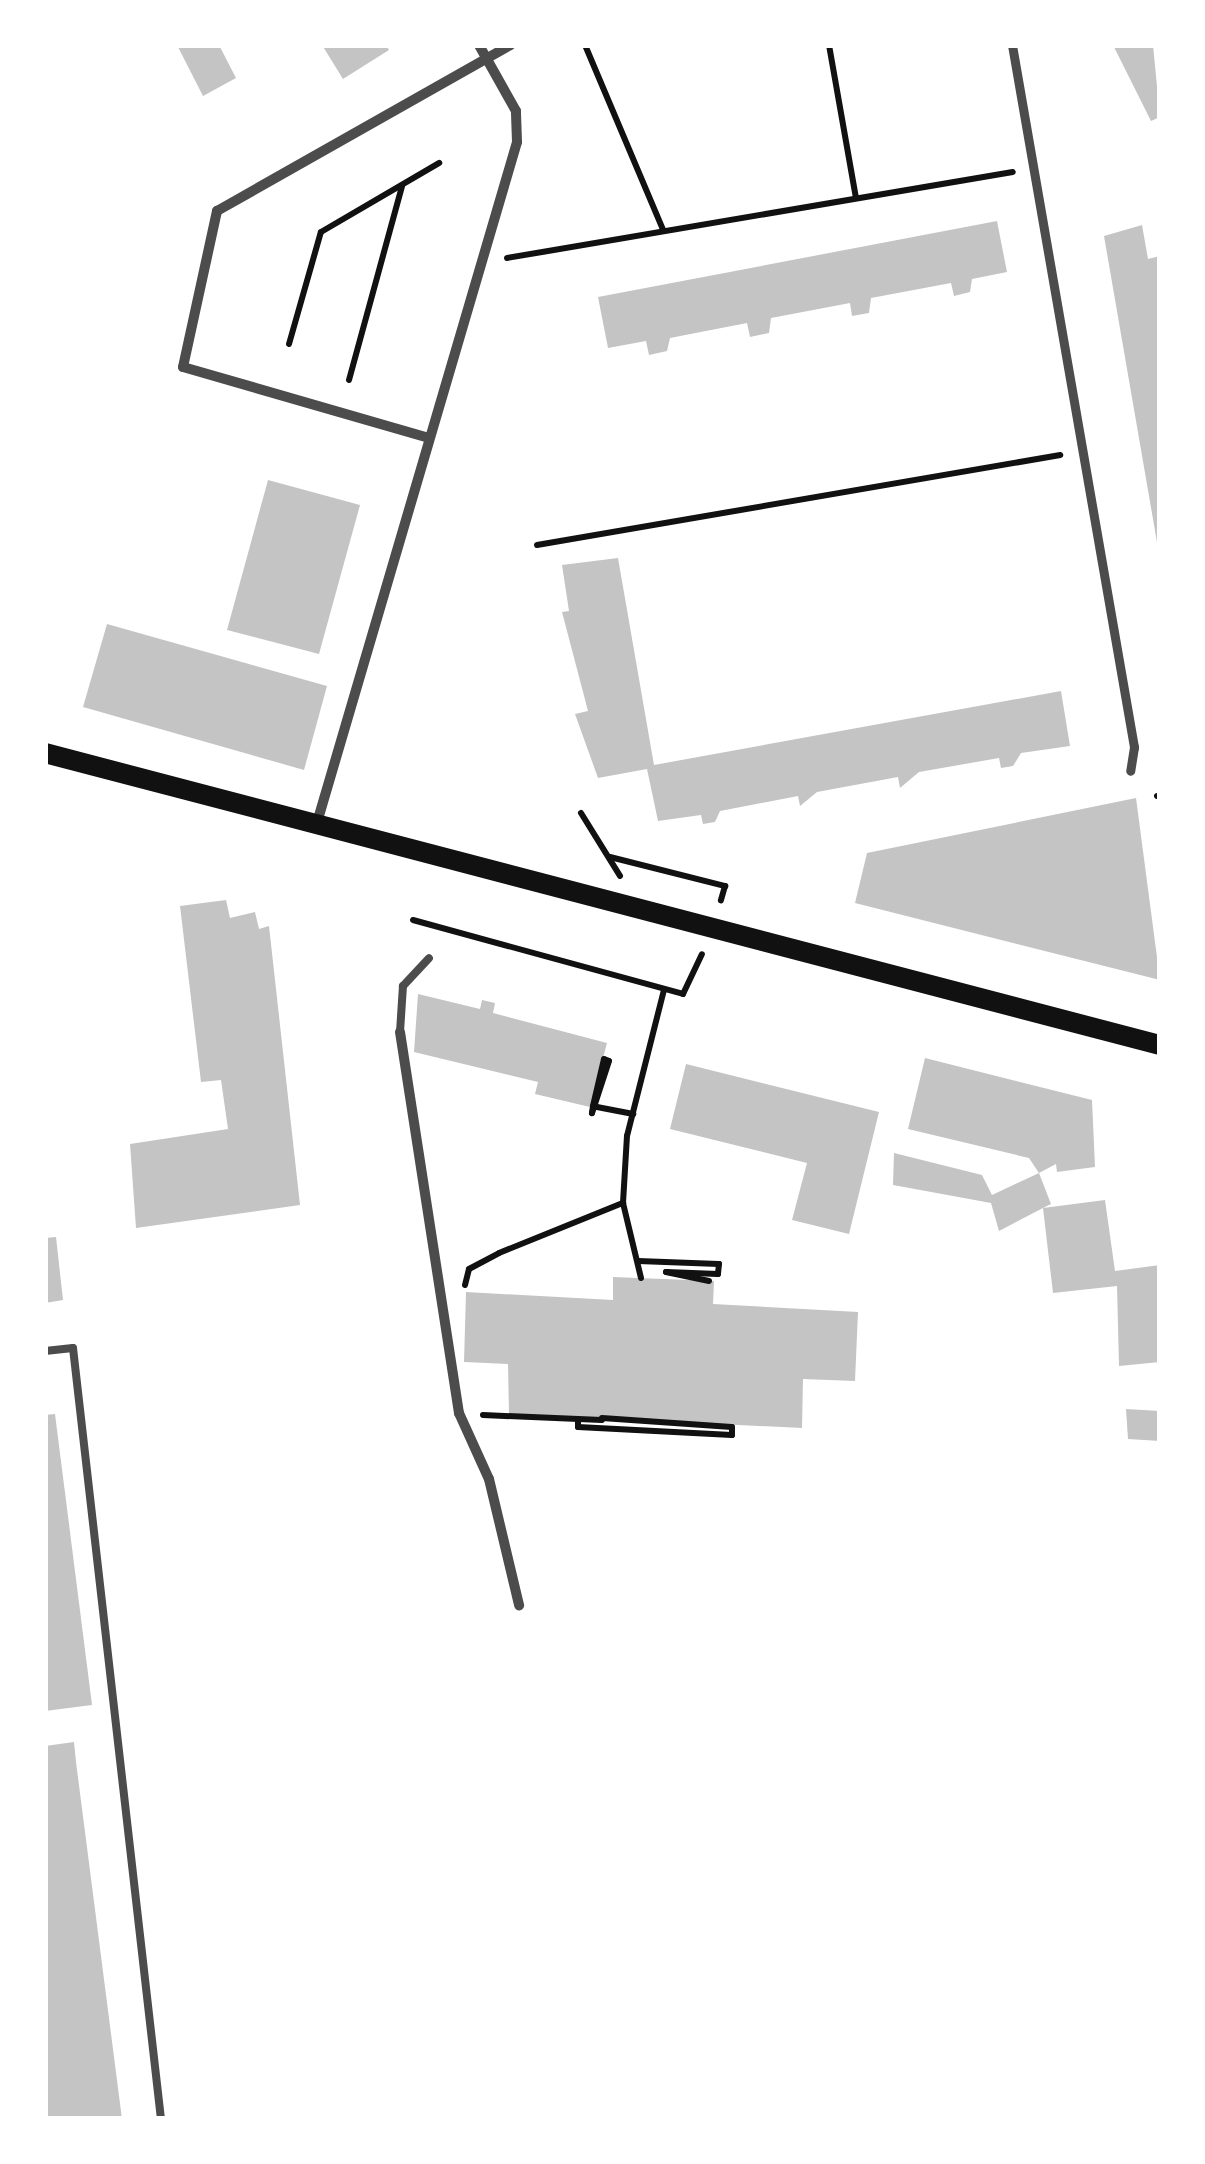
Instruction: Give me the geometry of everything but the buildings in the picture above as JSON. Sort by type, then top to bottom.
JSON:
[{"type":"main road","points":[[45,753],[638,912],[1160,1046]]},
{"type":"street","points":[[316,827],[517,142],[516,111],[479,45]]},
{"type":"street","points":[[429,438],[182,367],[217,211],[510,45]]},
{"type":"street","points":[[1012,45],[1134,747],[1130,770]]},
{"type":"street","points":[[400,1032],[459,1413],[489,1479],[519,1606]]},
{"type":"lane","points":[[400,1032],[404,986],[429,958]]},
{"type":"lane","points":[[45,1351],[73,1348],[161,2119]]},
{"type":"path","points":[[586,45],[663,230]]},
{"type":"path","points":[[829,45],[856,198]]},
{"type":"path","points":[[289,344],[321,232],[438,163]]},
{"type":"path","points":[[484,262],[1034,169]]},
{"type":"path","points":[[349,380],[402,184]]},
{"type":"path","points":[[537,544],[1081,451]]},
{"type":"path","points":[[582,813],[610,856],[638,912]]},
{"type":"path","points":[[610,856],[725,886]]},
{"type":"path","points":[[412,920],[682,994]]},
{"type":"path","points":[[641,1278],[623,1202],[633,1114],[664,990]]},
{"type":"path","points":[[604,1060],[608,1060],[597,1107],[592,1113],[604,1060]]},
{"type":"path","points":[[597,1107],[633,1114]]},
{"type":"path","points":[[463,1296],[469,1270],[623,1202]]},
{"type":"path","points":[[638,1260],[719,1264],[718,1274],[666,1272],[708,1281]]},
{"type":"path","points":[[459,1413],[732,1427],[732,1435],[578,1428],[578,1420]]}]
